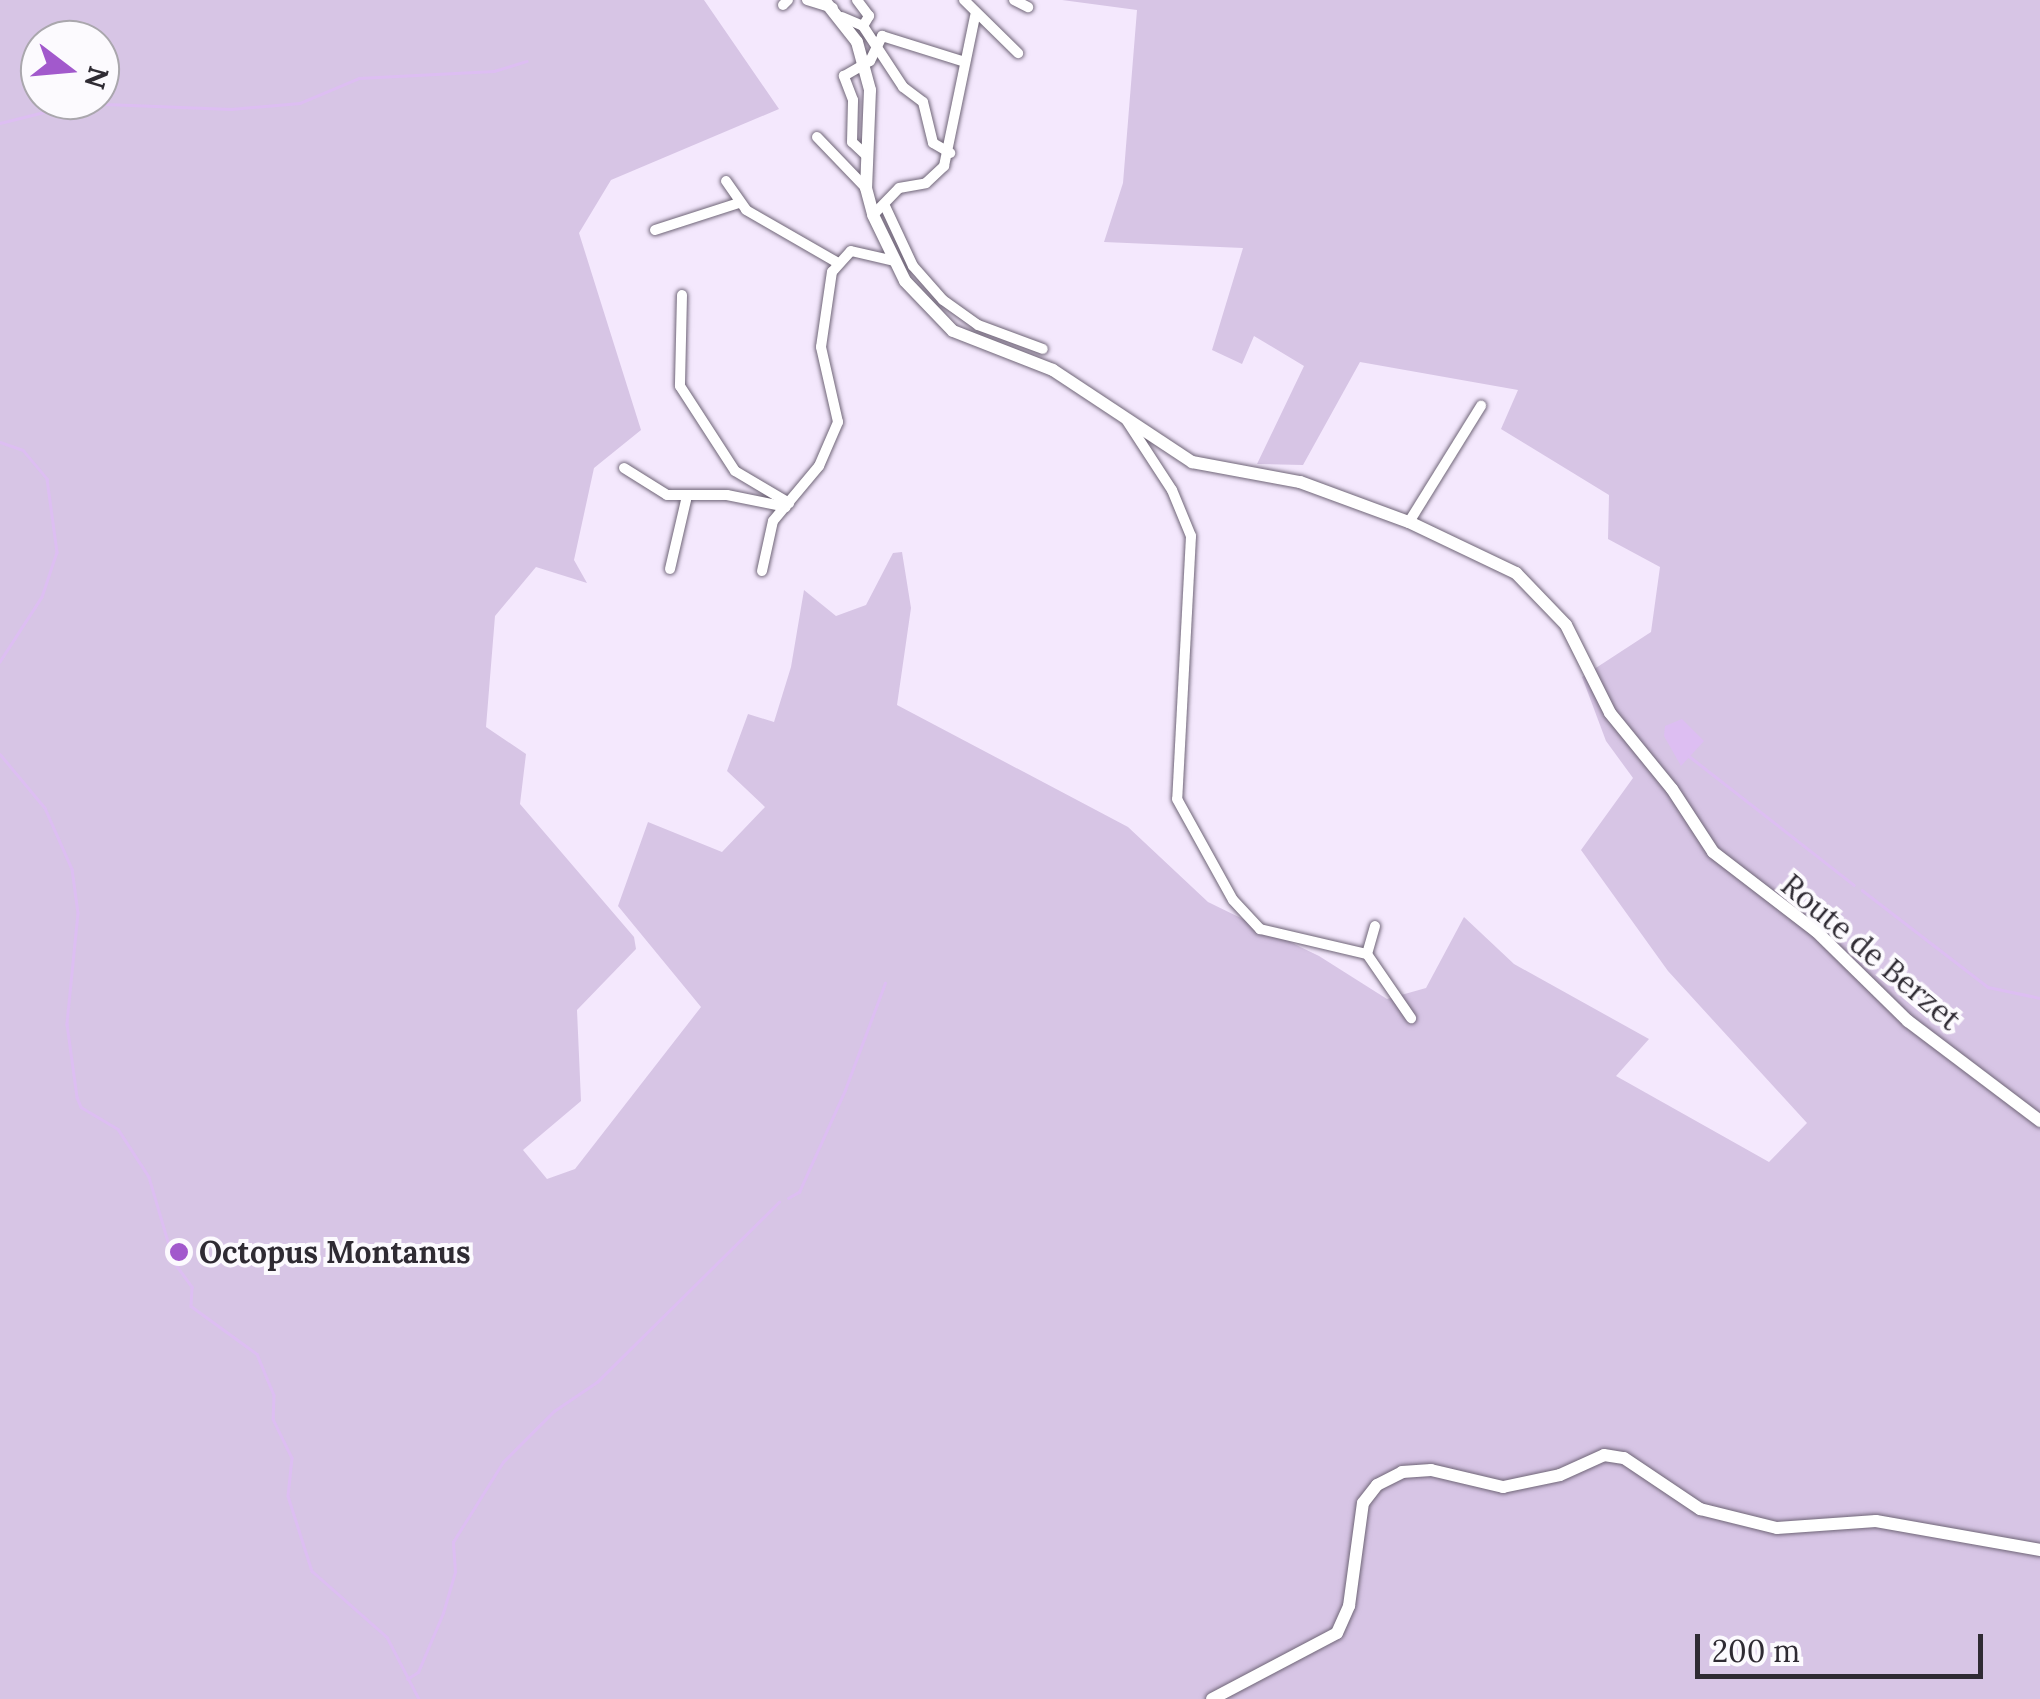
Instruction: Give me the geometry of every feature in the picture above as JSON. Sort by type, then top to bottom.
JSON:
[{"type":"street","points":[[807,0],[833,8],[863,26],[875,50],[923,102],[933,143],[950,153]]},
{"type":"street","points":[[858,0],[869,16],[863,26]]},
{"type":"street","points":[[964,0],[976,16],[1018,53]]},
{"type":"street","points":[[1014,0],[1028,7]]},
{"type":"street","name":"Route de Berzet","points":[[833,8],[865,67],[871,117],[866,188],[879,210],[894,260],[953,330],[1054,370],[1192,462],[1300,482],[1409,522],[1483,554],[1540,594],[1566,625],[1610,713],[1672,789],[1713,852],[1816,930],[1908,1020],[2040,1121]]},
{"type":"street","points":[[976,16],[950,153],[933,180],[899,188],[879,210],[913,266],[943,300],[978,325],[1042,349]]},
{"type":"street","points":[[866,155],[852,142],[853,100],[844,76],[865,67],[882,36],[965,62]]},
{"type":"street","points":[[816,137],[866,188]]},
{"type":"street","points":[[726,181],[739,203],[838,263]]},
{"type":"street","points":[[656,230],[739,203]]},
{"type":"street","points":[[762,571],[773,521],[819,466],[838,422],[821,347],[822,309],[838,263],[851,251],[894,260]]},
{"type":"street","points":[[682,295],[680,386],[735,471],[788,505]]},
{"type":"street","points":[[1409,522],[1481,406]]},
{"type":"street","points":[[1127,421],[1172,490],[1191,536],[1176,799],[1233,900],[1260,929],[1367,954],[1410,1018]]},
{"type":"street","points":[[624,468],[686,500],[728,495],[788,505]]},
{"type":"street","points":[[670,568],[686,500]]},
{"type":"street","points":[[1367,954],[1376,926]]},
{"type":"street","points":[[1212,1699],[1337,1633],[1349,1606],[1363,1503],[1377,1485],[1402,1472],[1431,1470],[1503,1488],[1560,1475],[1604,1455],[1624,1458],[1700,1509],[1778,1528],[1876,1520],[2040,1550]]},
{"type":"shaded area","points":[[0,0],[704,0],[779,109],[611,180],[579,233],[641,430],[594,468],[574,560],[587,583],[536,567],[495,616],[486,727],[526,754],[520,804],[634,937],[636,949],[577,1010],[581,1101],[523,1150],[547,1179],[575,1169],[701,1007],[618,906],[648,822],[722,852],[765,807],[727,771],[748,714],[774,722],[791,667],[804,590],[836,616],[866,605],[893,553],[902,552],[911,608],[897,705],[1128,827],[1208,902],[1319,956],[1387,999],[1426,988],[1464,917],[1514,964],[1649,1039],[1616,1076],[1769,1162],[1807,1123],[1668,971],[1581,850],[1633,778],[1606,741],[1582,677],[1651,632],[1660,567],[1608,539],[1609,495],[1501,429],[1518,390],[1360,362],[1303,465],[1257,464],[1304,366],[1254,336],[1242,364],[1212,350],[1243,248],[1104,242],[1123,183],[1137,10],[1062,0],[2040,0],[2040,1699],[0,1699]]},
{"type":"shaded area","points":[[1682,719],[1704,741],[1681,766],[1664,736],[1665,726]]},
{"type":"waterway","points":[[0,123],[80,103],[231,109],[300,103],[359,78],[494,71],[527,61]]},
{"type":"waterway","points":[[0,442],[23,450],[47,479],[57,552],[42,597],[0,662]]},
{"type":"waterway","points":[[0,754],[45,808],[72,869],[78,913],[67,1024],[81,1107],[118,1129],[149,1177],[174,1262],[192,1287],[191,1306],[257,1354],[274,1395],[273,1419],[292,1458],[288,1496],[312,1571],[387,1637],[419,1699]]},
{"type":"waterway","points":[[1689,756],[1854,885]]},
{"type":"waterway","points":[[1862,890],[1988,987],[2040,998]]},
{"type":"waterway","points":[[788,1198],[799,1192],[845,1090],[885,983]]},
{"type":"waterway","points":[[407,1679],[418,1672],[443,1613],[455,1572],[453,1542],[503,1462],[554,1411],[597,1382],[779,1202]]},
{"type":"place","name":"Octopus Montanus","points":[[179,1252]]}]
